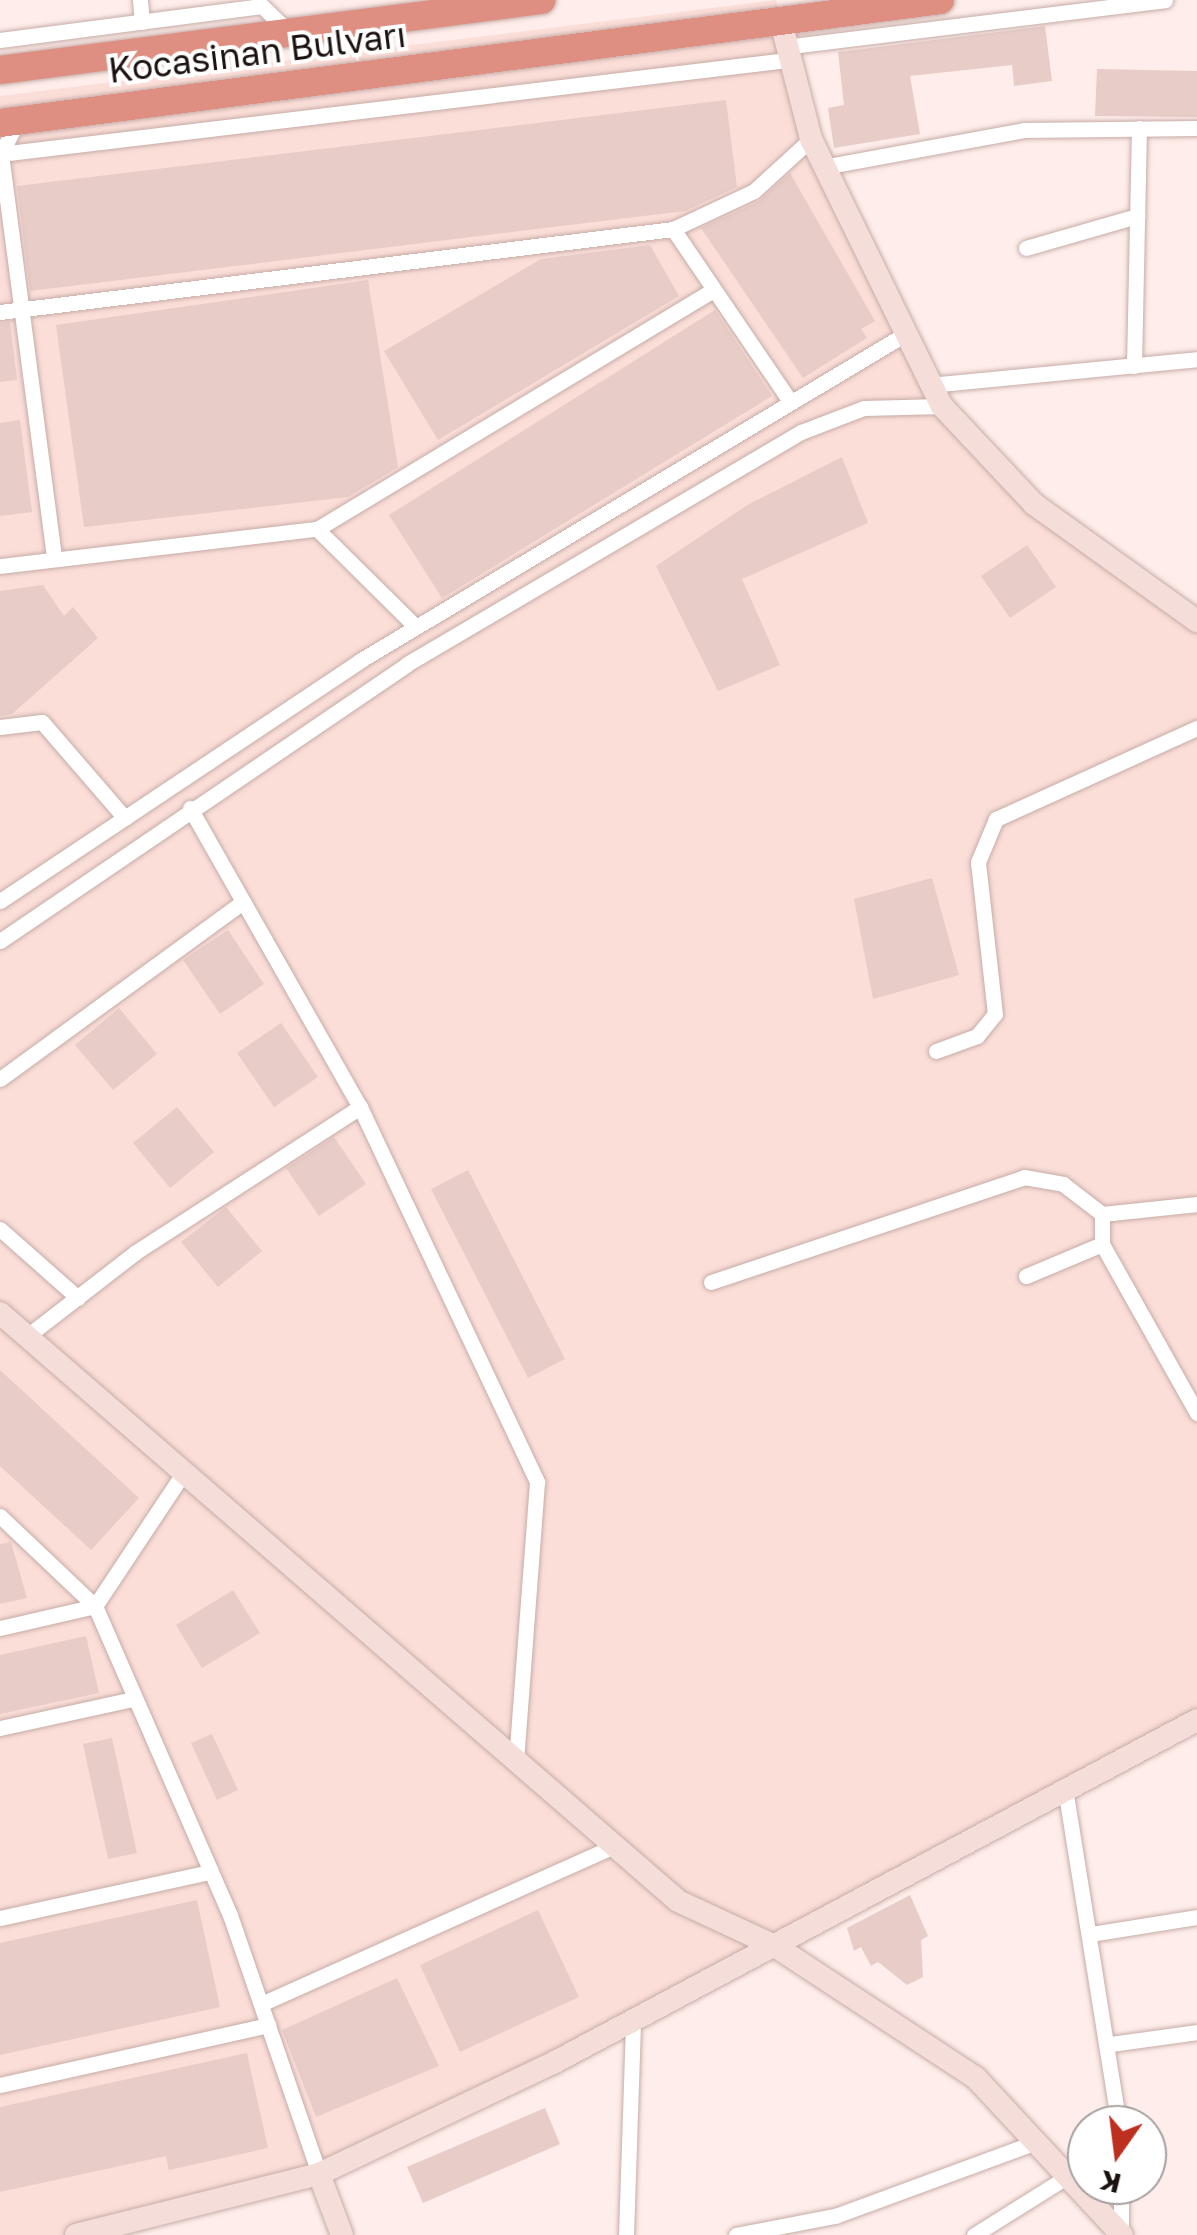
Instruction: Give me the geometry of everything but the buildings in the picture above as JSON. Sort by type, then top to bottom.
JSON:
[{"type":"highway","name":"Kocasinan Bulvarı","points":[[0,70],[541,0]]},
{"type":"highway","points":[[751,0],[784,43],[804,0]]},
{"type":"highway","name":"Kocasinan Bulvarı","points":[[9,121],[784,43],[940,0]]},
{"type":"street","points":[[140,0],[142,22]]},
{"type":"street","points":[[1,154],[784,43],[1165,0]]},
{"type":"street","points":[[0,40],[142,22],[234,5],[262,6],[290,32]]},
{"type":"street","points":[[784,43],[822,166],[902,336],[942,406],[1034,504],[1197,622]]},
{"type":"street","points":[[9,121],[1,154],[54,559]]},
{"type":"street","points":[[1134,366],[1139,128]]},
{"type":"street","points":[[822,166],[1024,130],[1197,128]]},
{"type":"street","points":[[0,312],[673,228],[754,191],[811,139]]},
{"type":"street","points":[[1026,248],[1138,216]]},
{"type":"street","points":[[673,228],[790,401]]},
{"type":"street","points":[[0,566],[316,529],[712,291]]},
{"type":"street","points":[[0,901],[416,626],[902,336]]},
{"type":"street","points":[[929,385],[1197,359]]},
{"type":"street","points":[[0,941],[190,808],[408,664],[800,432],[864,408],[942,406]]},
{"type":"street","points":[[316,529],[416,626]]},
{"type":"street","points":[[0,727],[42,722],[125,818]]},
{"type":"street","points":[[936,1051],[977,1036],[994,1014],[978,862],[996,819],[1197,728]]},
{"type":"street","points":[[190,808],[360,1106],[537,1482],[516,1764]]},
{"type":"street","points":[[0,1079],[243,902]]},
{"type":"street","points":[[26,1337],[360,1106]]},
{"type":"street","points":[[711,1282],[910,1222],[1024,1177],[1063,1184],[1102,1214],[1197,1204]]},
{"type":"street","points":[[1102,1214],[1102,1244],[1197,1413]]},
{"type":"street","points":[[0,1228],[78,1298]]},
{"type":"street","points":[[1026,1276],[1102,1244]]},
{"type":"street","points":[[0,1313],[516,1764],[692,1911],[774,1946],[976,2078],[1067,2175]]},
{"type":"street","points":[[0,1628],[95,1606],[182,1475]]},
{"type":"street","points":[[0,1516],[95,1606],[210,1872],[342,2235]]},
{"type":"street","points":[[0,1728],[133,1699]]},
{"type":"street","points":[[76,2235],[319,2174],[633,2021],[1197,1720]]},
{"type":"street","points":[[1065,1788],[1111,2044],[1118,2105]]},
{"type":"street","points":[[260,2004],[614,1846]]},
{"type":"street","points":[[0,1918],[210,1872]]},
{"type":"street","points":[[1092,1934],[1197,1917]]},
{"type":"street","points":[[626,2235],[633,2021]]},
{"type":"street","points":[[0,2085],[268,2025]]},
{"type":"street","points":[[1111,2044],[1197,2032]]},
{"type":"street","points":[[736,2235],[834,2216],[1036,2142]]},
{"type":"street","points":[[974,2235],[1067,2177]]},
{"type":"street","points":[[1095,2205],[1122,2234]]},
{"type":"street","points":[[1121,2205],[1122,2234]]},
{"type":"shaded area","points":[[776,0],[808,137],[978,449],[1197,620],[1197,1715],[321,2174],[76,2235],[0,2235],[0,96]]}]
